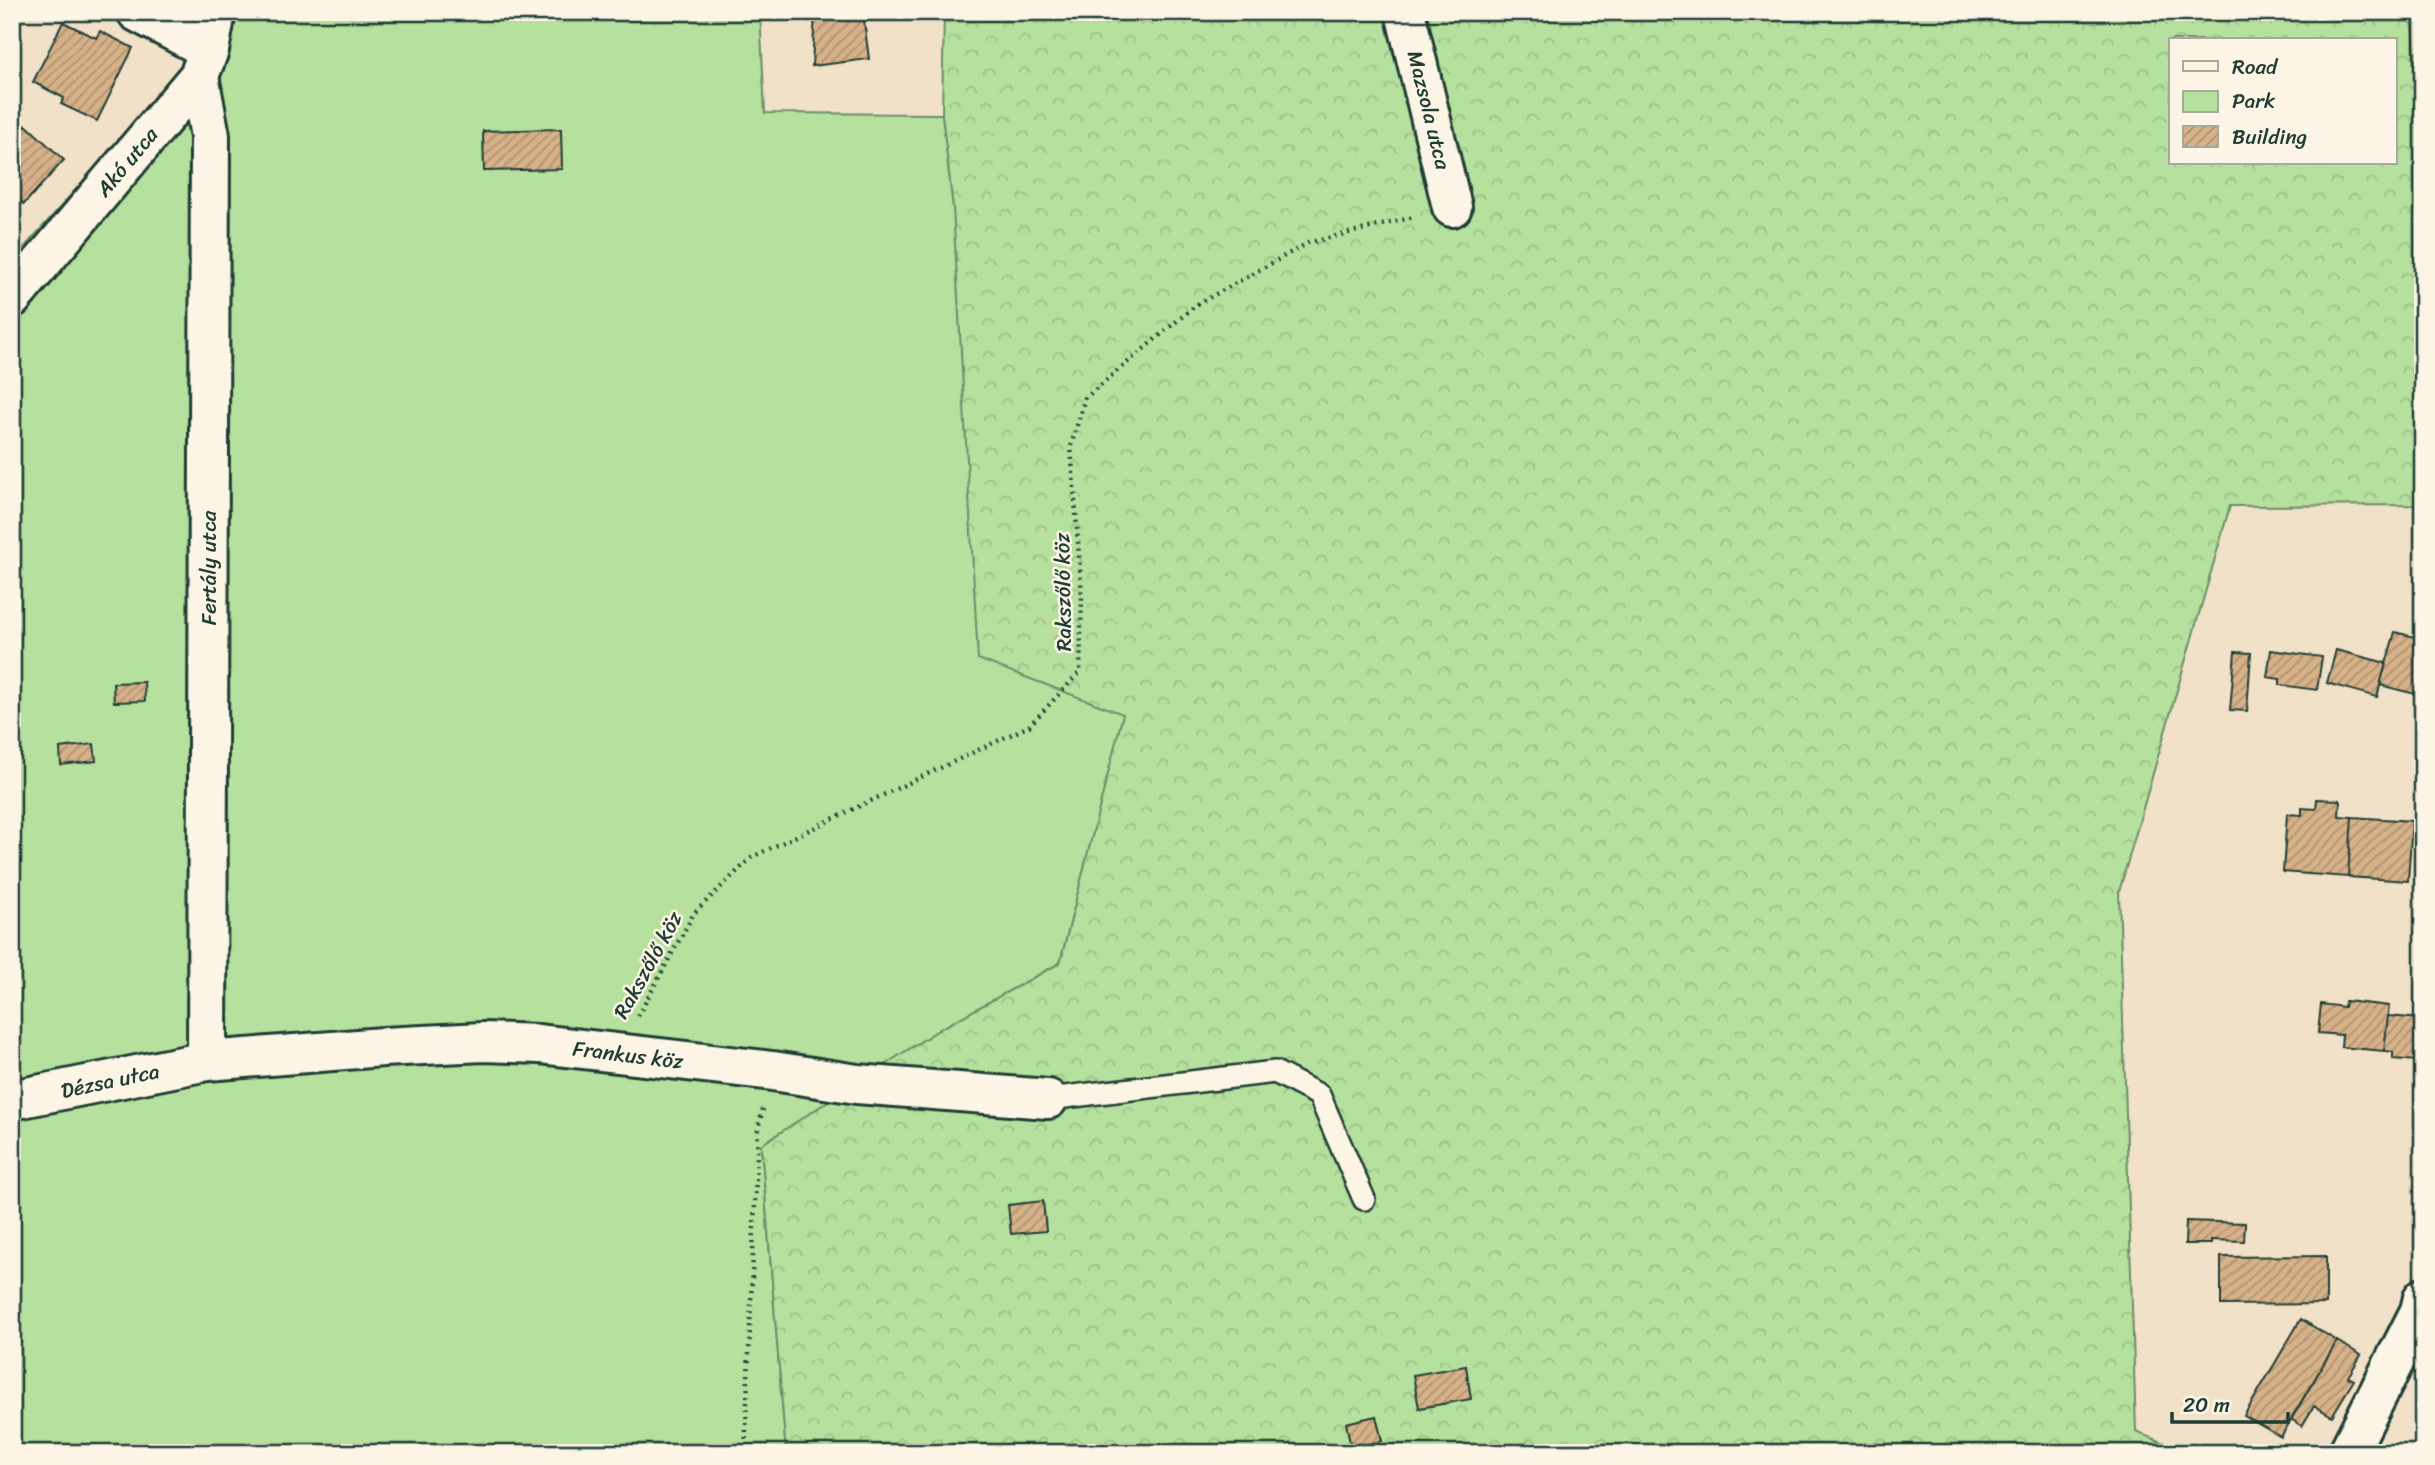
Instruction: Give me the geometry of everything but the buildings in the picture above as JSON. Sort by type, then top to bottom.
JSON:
[{"type":"street","points":[[137,12],[204,63]]},
{"type":"street","name":"Akó utca","points":[[12,298],[204,63],[216,12]]},
{"type":"street","name":"Mazsola utca","points":[[1405,12],[1452,208]]},
{"type":"street","name":"Fertály utca","points":[[204,63],[210,136],[207,1061]]},
{"type":"street","name":"Frankus köz","points":[[207,1061],[383,1046],[483,1042],[539,1044],[774,1071],[857,1084],[1048,1099]]},
{"type":"street","name":"Dézsa utca","points":[[12,1100],[207,1061]]},
{"type":"street","points":[[2348,1453],[2420,1311],[2423,1298]]},
{"type":"lane","points":[[1048,1099],[1275,1072],[1319,1095],[1364,1199]]},
{"type":"path","name":"Rakszőlő köz","points":[[618,1054],[694,913],[752,857],[1029,726],[1080,671],[1083,596],[1071,446],[1085,398],[1196,305],[1308,243],[1452,208]]},
{"type":"path","points":[[745,1453],[758,1128],[774,1071]]},
{"type":"green space","points":[[199,12],[760,12],[765,113],[942,114],[953,207],[1124,713],[1060,963],[940,1029],[761,1145],[786,1453],[12,1453],[12,247],[21,251],[187,65]]},
{"type":"green space","points":[[944,12],[2412,12],[2423,146],[2423,505],[2230,506],[2119,892],[2136,1432],[2189,1453],[786,1453],[761,1145],[940,1029],[1060,963],[1123,714],[978,659],[953,207],[942,114]]}]
